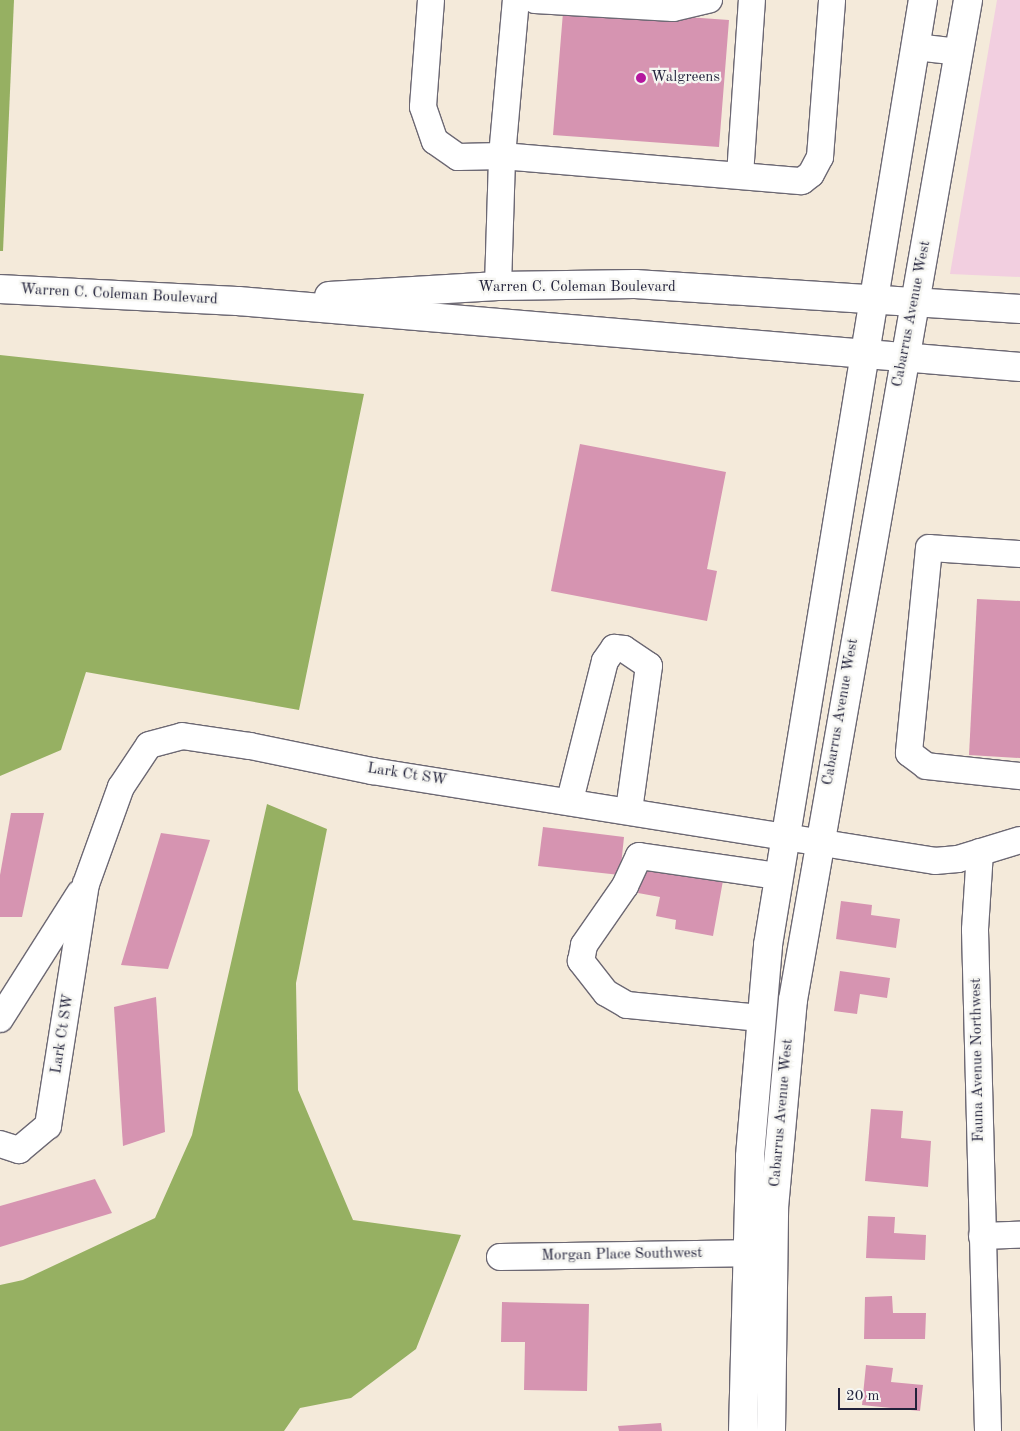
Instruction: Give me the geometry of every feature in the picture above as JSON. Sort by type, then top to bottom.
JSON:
[{"type":"main road","name":"Cabarrus Avenue West","points":[[743,1431],[745,1254],[760,1018],[777,876],[923,0]]},
{"type":"main road","name":"Cabarrus Avenue West","points":[[771,1431],[771,1369],[782,1100],[819,840],[968,0]]},
{"type":"main road","name":"Warren C. Coleman Boulevard","points":[[238,301],[498,286],[635,284],[916,300],[1020,309]]},
{"type":"main road","name":"Warren C. Coleman Boulevard","points":[[0,289],[238,301],[1020,367]]},
{"type":"street","points":[[431,0],[423,107],[435,141],[458,157],[502,156],[802,181],[812,174],[820,157],[832,0]]},
{"type":"street","points":[[498,286],[502,156],[516,0]]},
{"type":"street","points":[[535,0],[673,8],[709,0]]},
{"type":"street","points":[[740,175],[752,0]]},
{"type":"street","points":[[915,47],[959,52]]},
{"type":"street","points":[[1020,554],[929,548],[909,753],[926,766],[1020,776]]},
{"type":"street","points":[[570,800],[605,661],[614,648],[624,649],[650,666],[629,811]]},
{"type":"street","name":"Lark Ct SW","points":[[0,1144],[19,1150],[48,1126],[86,884],[120,786],[149,745],[182,736],[629,811],[819,840]]},
{"type":"street","points":[[819,840],[935,861],[980,852],[1020,840]]},
{"type":"street","name":"Fauna Avenue Northwest","points":[[980,852],[975,930],[988,1431]]},
{"type":"street","points":[[760,1018],[627,1005],[606,993],[581,961],[584,944],[625,886],[639,856],[777,876]]},
{"type":"street","name":"Lark Ct SW","points":[[0,1019],[86,884]]},
{"type":"street","points":[[982,1236],[1020,1235]]},
{"type":"street","points":[[745,1254],[758,1261],[758,1310],[771,1369]]},
{"type":"street","name":"Morgan Place Southwest","points":[[500,1257],[745,1254]]},
{"type":"shaded area","points":[[997,0],[1020,0],[1020,277],[950,274]]},
{"type":"green space","points":[[0,0],[14,0],[3,251],[0,251]]},
{"type":"green space","points":[[0,355],[364,394],[299,710],[86,672],[61,750],[0,776]]},
{"type":"green space","points":[[267,804],[327,829],[296,983],[298,1090],[353,1220],[461,1235],[416,1349],[351,1398],[300,1408],[284,1431],[0,1431],[0,1285],[23,1280],[155,1218],[192,1135]]},
{"type":"building","name":"Walgreens","points":[[564,0],[601,11],[729,20],[719,147],[553,135]]},
{"type":"building","points":[[580,444],[726,472],[707,569],[717,571],[707,621],[551,591]]},
{"type":"building","points":[[977,599],[1020,601],[1020,758],[969,755]]},
{"type":"building","points":[[11,813],[44,813],[22,917],[0,917],[0,875]]},
{"type":"building","points":[[543,827],[624,837],[620,875],[538,866]]},
{"type":"building","points":[[161,833],[210,840],[168,969],[121,965]]},
{"type":"building","points":[[645,860],[724,875],[713,936],[675,929],[676,920],[656,916],[660,897],[638,893]]},
{"type":"building","points":[[841,901],[872,905],[871,915],[900,919],[896,948],[836,939]]},
{"type":"building","points":[[840,971],[890,978],[887,998],[860,994],[857,1014],[834,1011]]},
{"type":"building","points":[[156,997],[165,1132],[123,1146],[114,1007]]},
{"type":"building","points":[[871,1109],[903,1111],[901,1138],[931,1141],[928,1187],[865,1181]]},
{"type":"building","points":[[95,1179],[112,1213],[0,1247],[0,1206]]},
{"type":"building","points":[[868,1216],[895,1217],[894,1233],[926,1235],[925,1260],[866,1258]]},
{"type":"building","points":[[892,1296],[893,1313],[926,1313],[925,1339],[864,1339],[865,1297]]},
{"type":"building","points":[[502,1302],[589,1304],[587,1391],[524,1390],[525,1342],[501,1342]]},
{"type":"building","points":[[866,1365],[893,1368],[891,1382],[923,1385],[920,1411],[862,1405]]},
{"type":"building","points":[[661,1423],[662,1431],[619,1431],[618,1426]]},
{"type":"place","name":"Walgreens","points":[[641,78]]}]
